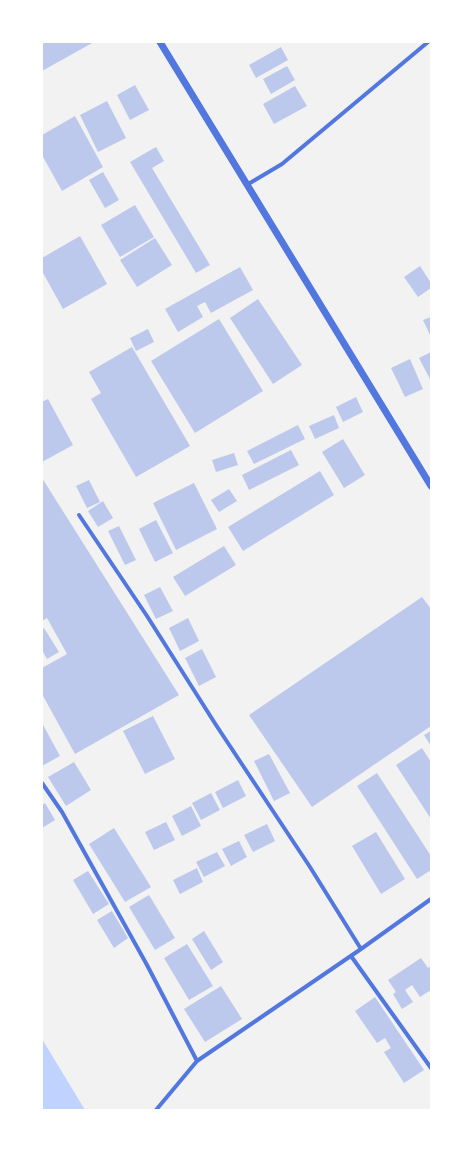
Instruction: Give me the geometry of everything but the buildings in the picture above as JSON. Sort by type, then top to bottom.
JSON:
[{"type":"street","points":[[160,42],[431,486]]},
{"type":"street","points":[[165,42],[431,478]]},
{"type":"street","points":[[250,183],[282,164],[428,42]]},
{"type":"street","points":[[80,515],[306,861],[361,949]]},
{"type":"street","points":[[42,783],[62,812],[143,958],[197,1061]]},
{"type":"street","points":[[156,1110],[197,1061],[351,956],[431,899]]},
{"type":"street","points":[[351,956],[431,1068]]},
{"type":"water","points":[[42,1039],[85,1110],[42,1110]]}]
